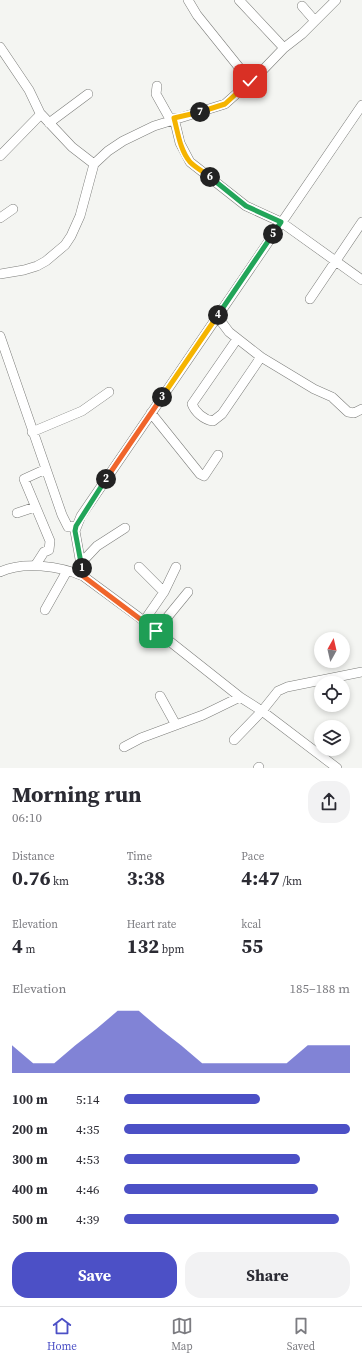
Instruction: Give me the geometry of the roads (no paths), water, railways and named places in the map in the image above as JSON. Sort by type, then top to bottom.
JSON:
[{"type":"street","points":[[188,0],[197,15],[250,81]]},
{"type":"street","points":[[239,0],[284,48]]},
{"type":"street","points":[[0,274],[37,266],[46,261],[65,245],[80,216],[94,164],[108,151],[122,141],[172,119],[225,104],[336,0]]},
{"type":"street","points":[[302,6],[315,21]]},
{"type":"street","points":[[0,47],[29,90],[41,114],[72,147],[94,164]]},
{"type":"street","points":[[157,86],[156,94],[172,119],[180,144],[190,162],[246,206],[281,222],[362,280]]},
{"type":"street","points":[[49,123],[88,94]]},
{"type":"street","points":[[83,576],[75,531],[76,526],[151,413],[362,104]]},
{"type":"street","points":[[0,156],[41,114]]},
{"type":"street","points":[[0,218],[13,209]]},
{"type":"street","points":[[310,298],[362,222]]},
{"type":"street","points":[[217,316],[237,339],[261,357],[332,397],[348,412],[358,412],[362,409]]},
{"type":"street","points":[[0,336],[32,432],[65,522],[68,527],[76,526]]},
{"type":"street","points":[[237,339],[192,404],[196,411],[205,418],[213,421],[222,414],[261,357]]},
{"type":"street","points":[[32,432],[82,412],[109,392]]},
{"type":"street","points":[[151,413],[200,474],[204,476],[207,473],[218,455]]},
{"type":"street","points":[[35,566],[50,547],[50,541],[24,479],[46,469]]},
{"type":"street","points":[[17,513],[35,507]]},
{"type":"street","points":[[81,563],[97,546],[125,528]]},
{"type":"street","points":[[0,572],[8,568],[26,565],[83,576],[144,621],[240,697],[262,711],[337,768]]},
{"type":"street","points":[[139,567],[164,592]]},
{"type":"street","points":[[144,621],[164,592],[176,567]]},
{"type":"street","points":[[45,610],[67,572]]},
{"type":"street","points":[[156,631],[188,592]]},
{"type":"street","points":[[234,740],[262,711],[278,691],[287,687],[362,672]]},
{"type":"street","points":[[160,696],[176,725]]},
{"type":"street","points":[[124,747],[141,738],[176,725],[240,697]]}]
